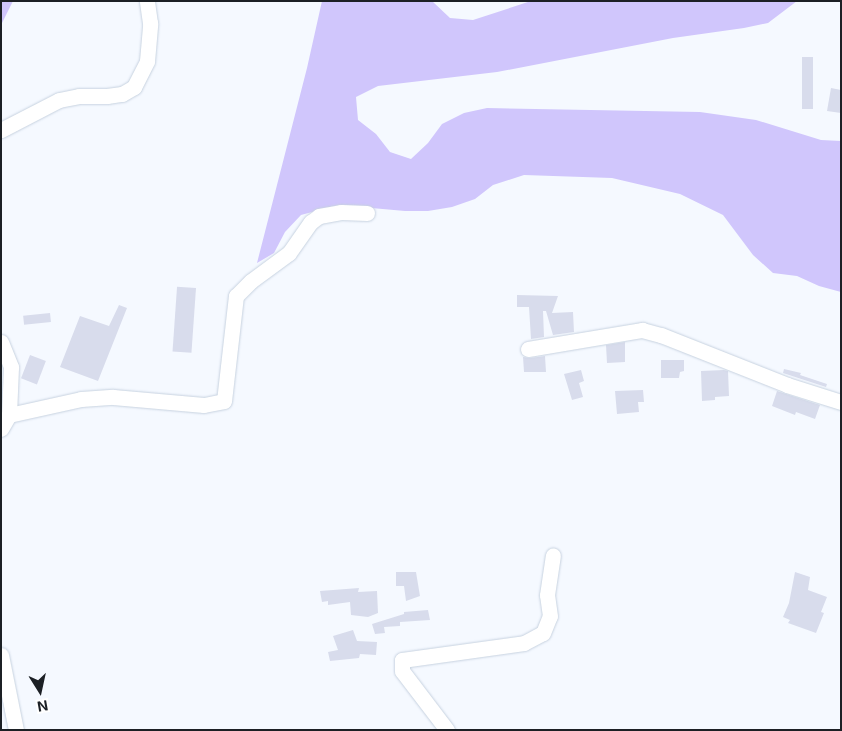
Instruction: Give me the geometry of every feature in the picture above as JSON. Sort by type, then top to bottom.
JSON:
[{"type":"street","points":[[1,130],[69,96],[115,95],[134,87],[147,61],[150,23],[146,1]]},
{"type":"street","points":[[9,414],[81,398],[113,397],[204,404],[224,401],[236,296],[251,281],[289,253],[312,222],[319,216],[341,212],[367,213]]},
{"type":"street","points":[[528,349],[642,330],[662,335],[787,385],[841,402]]},
{"type":"street","points":[[1,342],[11,367],[9,414],[1,428]]},
{"type":"street","points":[[447,730],[402,671],[402,660],[524,643],[543,633],[550,616],[547,595],[552,555]]},
{"type":"street","points":[[1,655],[16,730]]},
{"type":"shaded area","points":[[1,1],[13,1],[1,25]]},
{"type":"shaded area","points":[[322,1],[432,1],[450,18],[473,20],[531,1],[797,1],[768,23],[744,28],[673,38],[497,72],[378,86],[356,97],[358,120],[376,134],[390,152],[411,159],[428,143],[442,124],[464,113],[487,108],[700,112],[756,120],[821,140],[841,141],[841,292],[819,286],[797,276],[773,273],[753,255],[723,215],[680,194],[612,178],[524,175],[493,185],[475,199],[452,207],[428,211],[405,211],[338,205],[301,215],[285,232],[274,253],[257,263],[307,68]]},
{"type":"building","points":[[802,57],[813,57],[813,109],[802,109]]},
{"type":"building","points":[[831,88],[841,90],[841,113],[827,111]]},
{"type":"building","points":[[177,287],[196,288],[191,353],[173,352]]},
{"type":"building","points":[[517,295],[558,296],[552,313],[573,312],[574,332],[553,335],[546,311],[543,311],[544,337],[531,339],[529,307],[517,307]]},
{"type":"building","points":[[119,305],[127,308],[98,381],[60,367],[80,316],[109,326]]},
{"type":"building","points":[[50,313],[51,322],[24,325],[23,316]]},
{"type":"building","points":[[625,342],[625,362],[607,363],[606,345]]},
{"type":"building","points":[[30,355],[46,361],[37,384],[21,378]]},
{"type":"building","points":[[545,356],[546,372],[524,372],[523,357]]},
{"type":"building","points":[[661,360],[684,360],[684,371],[680,372],[679,378],[661,378]]},
{"type":"building","points":[[784,369],[801,373],[800,375],[827,384],[826,387],[783,373]]},
{"type":"building","points":[[581,370],[584,381],[579,383],[583,397],[572,400],[564,374]]},
{"type":"building","points":[[701,371],[728,371],[729,396],[715,397],[715,400],[702,401]]},
{"type":"building","points":[[643,390],[644,402],[638,402],[639,412],[617,414],[615,391]]},
{"type":"building","points":[[777,391],[820,405],[815,419],[796,412],[795,415],[772,406]]},
{"type":"building","points":[[396,572],[416,572],[420,596],[406,601],[404,586],[396,586]]},
{"type":"building","points":[[795,572],[810,577],[808,590],[827,597],[821,612],[824,613],[816,633],[788,623],[790,620],[783,617],[789,603]]},
{"type":"building","points":[[359,588],[358,592],[377,591],[378,613],[368,617],[351,615],[350,602],[328,605],[328,601],[322,602],[320,591]]},
{"type":"building","points":[[428,610],[430,620],[400,622],[400,626],[384,627],[385,633],[375,634],[372,624],[404,614],[404,612]]},
{"type":"building","points":[[353,630],[357,641],[377,642],[376,655],[360,654],[359,658],[330,661],[328,652],[338,650],[333,636]]}]
